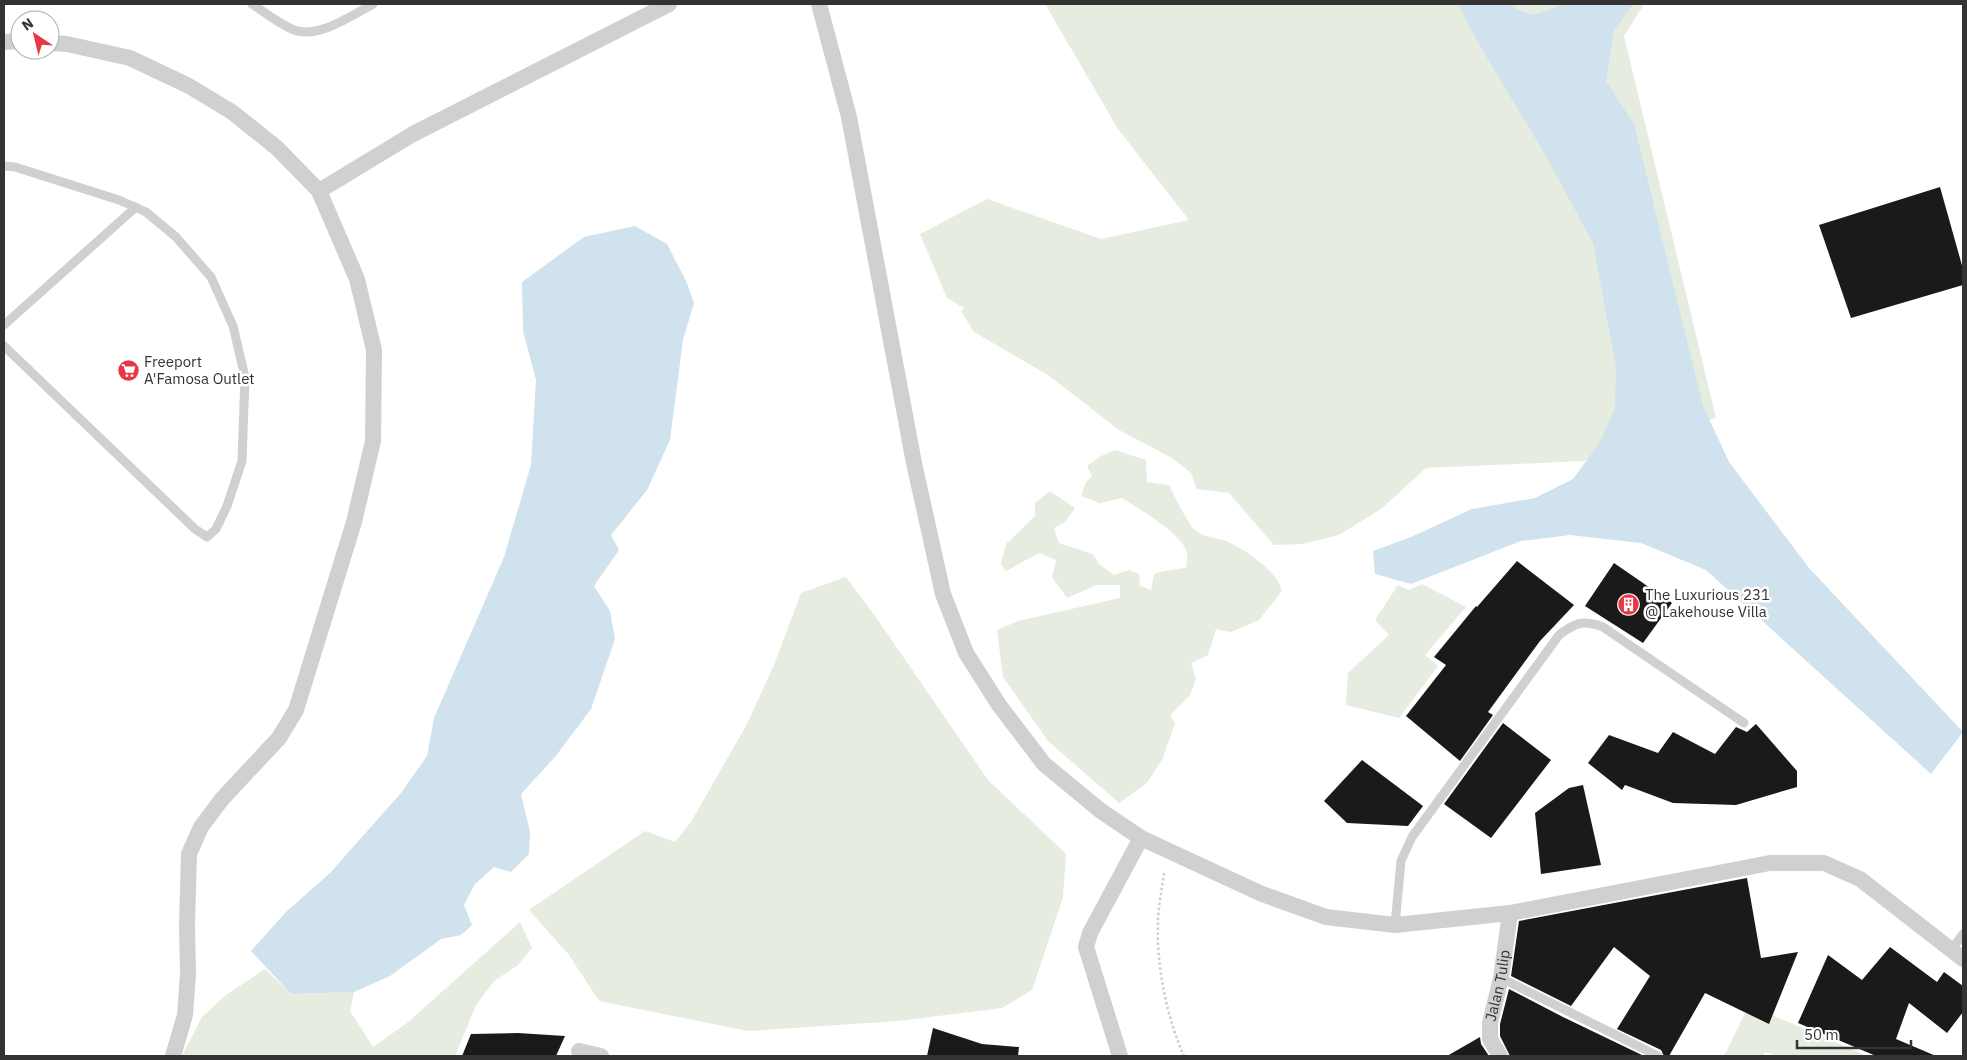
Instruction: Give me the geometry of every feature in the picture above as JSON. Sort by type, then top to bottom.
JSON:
[{"type":"street","points":[[319,191],[413,134],[669,4]]},
{"type":"street","points":[[818,4],[849,117],[914,463],[943,594],[966,653],[999,706],[1044,764],[1101,811],[1141,838],[1262,894],[1326,917],[1395,925],[1510,913],[1770,863],[1824,863],[1860,879],[1958,954]]},
{"type":"street","points":[[60,44],[130,58],[189,86],[232,112],[277,148],[319,191],[357,279],[374,350],[373,441],[354,522],[296,710],[279,738],[222,799],[201,827],[189,854],[188,974],[185,1015],[173,1056]]},
{"type":"street","points":[[1120,1056],[1086,947],[1090,933],[1141,838]]},
{"type":"street","name":"Jalan Tulip","points":[[1500,1056],[1490,1038],[1490,1023],[1501,978],[1510,913]]},
{"type":"street","points":[[579,1051],[601,1056]]},
{"type":"lane","points":[[252,4],[295,30],[314,31],[334,25],[373,4]]},
{"type":"lane","points":[[4,166],[15,167],[119,200],[146,212],[176,237],[211,277],[233,326],[245,377],[242,461],[227,506],[216,528],[207,537],[195,529],[4,346]]},
{"type":"lane","points":[[4,325],[136,207]]},
{"type":"lane","points":[[1395,925],[1401,861],[1412,837],[1559,635],[1573,625],[1588,622],[1603,627],[1744,723]]},
{"type":"lane","points":[[1958,954],[1963,934]]},
{"type":"lane","points":[[1501,978],[1658,1056]]},
{"type":"path","points":[[1164,873],[1158,924],[1160,972],[1168,1006],[1184,1056]]},
{"type":"shaded area","points":[[1045,4],[1644,4],[1624,36],[1716,418],[1584,461],[1426,468],[1381,509],[1339,535],[1302,544],[1274,545],[1229,493],[1197,489],[1191,473],[1172,458],[1119,430],[1048,375],[974,332],[961,311],[964,308],[947,298],[920,234],[987,199],[1101,239],[1189,220],[1118,129]]},
{"type":"shaded area","points":[[1115,450],[1146,460],[1147,482],[1169,485],[1185,516],[1196,531],[1226,541],[1242,549],[1274,575],[1282,591],[1259,620],[1231,632],[1216,629],[1208,655],[1191,663],[1196,679],[1190,695],[1170,715],[1175,723],[1162,760],[1146,784],[1119,803],[1048,741],[1003,677],[997,630],[1018,621],[1120,598],[1120,585],[1096,585],[1067,598],[1052,577],[1056,560],[1039,553],[1006,571],[1001,564],[1006,544],[1035,516],[1035,503],[1050,491],[1075,508],[1065,522],[1054,528],[1059,543],[1093,554],[1099,564],[1114,575],[1129,570],[1139,574],[1140,586],[1151,590],[1154,574],[1186,568],[1187,555],[1184,546],[1169,530],[1149,515],[1122,498],[1100,503],[1081,496],[1086,482],[1092,476],[1087,466],[1101,456]]},
{"type":"shaded area","points":[[846,577],[988,780],[1066,854],[1063,897],[1032,990],[1002,1008],[898,1021],[748,1031],[599,1001],[569,955],[529,910],[645,831],[675,842],[691,822],[747,724],[774,665],[801,593]]},
{"type":"shaded area","points":[[1422,584],[1466,607],[1425,655],[1438,666],[1399,718],[1346,705],[1348,673],[1389,635],[1375,620],[1398,585],[1409,590]]},
{"type":"shaded area","points":[[520,922],[532,948],[517,966],[494,981],[476,1005],[455,1056],[182,1056],[202,1017],[226,995],[265,969],[291,994],[354,992],[350,1011],[373,1047],[407,1023]]},
{"type":"shaded area","points":[[1749,1005],[1867,1056],[1778,1056],[1765,1052],[1763,1056],[1724,1056]]},
{"type":"water","points":[[1458,4],[1511,4],[1516,9],[1533,15],[1567,4],[1633,4],[1614,30],[1606,81],[1634,124],[1703,406],[1729,462],[1809,568],[1963,732],[1931,774],[1706,570],[1641,543],[1570,535],[1521,541],[1411,584],[1375,574],[1373,551],[1411,537],[1472,509],[1535,498],[1573,479],[1600,442],[1615,408],[1616,367],[1593,243],[1546,156],[1480,46]]},
{"type":"water","points":[[635,226],[667,244],[687,283],[694,303],[683,340],[670,440],[647,490],[611,535],[619,550],[594,586],[610,611],[615,639],[591,709],[555,757],[521,794],[530,832],[529,854],[511,872],[494,867],[475,884],[464,905],[472,925],[461,935],[441,939],[390,976],[354,992],[291,994],[251,951],[285,913],[330,873],[401,793],[427,756],[434,718],[504,557],[531,465],[536,380],[523,331],[522,282],[584,237]]},
{"type":"building","points":[[1940,187],[1963,269],[1963,285],[1851,318],[1819,225]]},
{"type":"building","points":[[1517,561],[1574,605],[1540,641],[1488,712],[1493,715],[1460,761],[1406,716],[1446,665],[1434,657],[1476,606]]},
{"type":"building","name":"The Luxurious 231 @ Lakehouse Villa","points":[[1614,563],[1672,603],[1643,643],[1585,606]]},
{"type":"building","points":[[1503,723],[1551,760],[1491,838],[1444,804]]},
{"type":"building","points":[[1756,724],[1797,771],[1797,787],[1736,805],[1673,803],[1625,785],[1622,790],[1588,763],[1609,735],[1658,753],[1673,732],[1715,754],[1736,727],[1747,732]]},
{"type":"building","points":[[1362,760],[1423,806],[1408,826],[1347,823],[1324,801]]},
{"type":"building","points":[[1583,785],[1601,865],[1541,874],[1535,813],[1569,788]]},
{"type":"building","points":[[1747,878],[1761,958],[1798,952],[1769,1024],[1705,993],[1669,1056],[1664,1056],[1661,1050],[1617,1029],[1650,976],[1614,947],[1571,1006],[1511,976],[1519,921]]},
{"type":"building","points":[[1890,947],[1937,982],[1944,972],[1963,986],[1963,1012],[1947,1033],[1909,1003],[1896,1039],[1936,1056],[1876,1056],[1798,1023],[1828,955],[1862,980]]},
{"type":"building","points":[[1509,989],[1644,1056],[1510,1056],[1500,1036],[1500,1024]]},
{"type":"building","points":[[933,1028],[982,1044],[1019,1047],[1018,1056],[927,1056]]},
{"type":"building","points":[[518,1033],[565,1036],[556,1056],[462,1056],[471,1034]]},
{"type":"building","points":[[1480,1037],[1481,1044],[1489,1056],[1447,1056]]},
{"type":"place","name":"Freeport A'Famosa Outlet","points":[[128,371]]},
{"type":"place","name":"The Luxurious 231 @ Lakehouse Villa","points":[[1629,604]]}]
